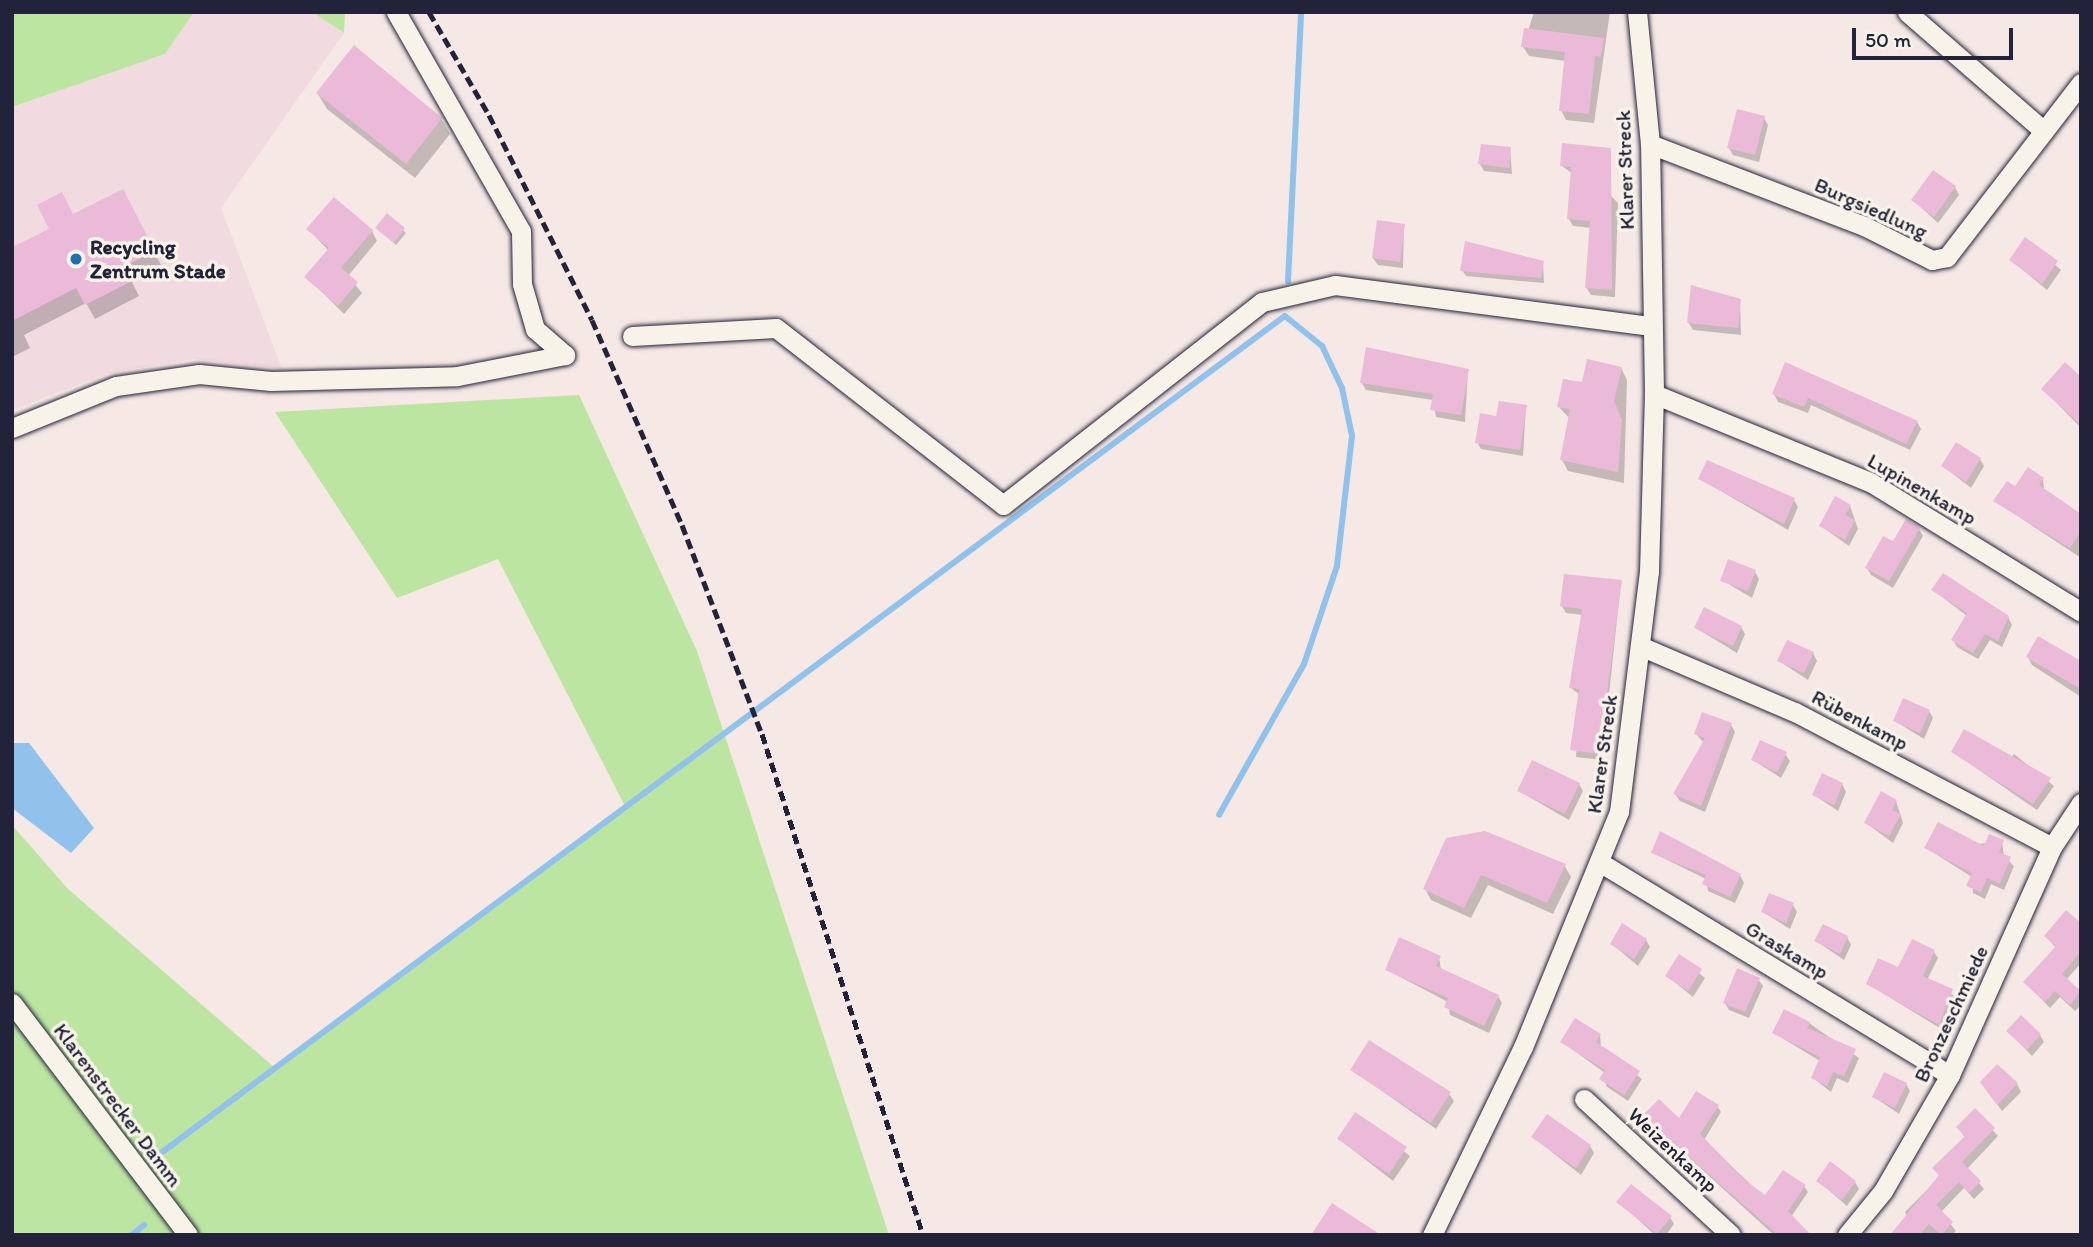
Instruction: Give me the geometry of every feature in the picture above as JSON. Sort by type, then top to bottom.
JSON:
[{"type":"street","points":[[12,428],[116,386],[199,374],[271,381],[457,376],[565,355],[535,329],[522,284],[521,231],[396,12]]},
{"type":"street","name":"Klarer Streck","points":[[1432,1235],[1524,1046],[1601,863],[1619,813],[1640,646],[1654,394],[1649,326],[1650,144],[1637,12]]},
{"type":"street","points":[[1907,12],[2044,131]]},
{"type":"street","name":"Burgsiedlung","points":[[1650,144],[1864,226],[1932,260],[1947,257],[2081,83]]},
{"type":"street","points":[[632,336],[776,328],[1003,505],[1262,302],[1335,285],[1649,326]]},
{"type":"street","name":"Lupinenkamp","points":[[1654,394],[1870,482],[2081,612]]},
{"type":"street","name":"Rübenkamp","points":[[1640,646],[1795,712],[2052,847]]},
{"type":"street","name":"Bronzeschmiede","points":[[1847,1235],[1883,1191],[1950,1074],[2052,847],[2081,803]]},
{"type":"street","name":"Graskamp","points":[[1601,863],[1950,1074]]},
{"type":"street","name":"Klarenstrecker Damm","points":[[12,1003],[188,1235]]},
{"type":"street","name":"Weizenkamp","points":[[1584,1099],[1731,1235]]},
{"type":"shaded area","name":"Recycling Zentrum Stade","points":[[194,12],[312,12],[344,33],[221,208],[282,369],[194,359],[108,373],[12,410],[12,107],[165,54]]},
{"type":"green space","points":[[12,12],[194,12],[165,54],[12,107]]},
{"type":"green space","points":[[312,12],[345,12],[344,33]]},
{"type":"green space","points":[[579,395],[697,651],[889,1235],[13,1235],[12,825],[68,889],[275,1068],[625,806],[498,559],[397,598],[275,412]]},
{"type":"water","points":[[12,743],[29,743],[94,828],[71,853],[12,808]]},
{"type":"building","points":[[1524,28],[1604,38],[1601,57],[1595,56],[1589,114],[1559,111],[1565,52],[1521,47]]},
{"type":"building","points":[[354,45],[442,118],[406,164],[316,93]]},
{"type":"building","points":[[1737,109],[1765,116],[1755,155],[1727,148]]},
{"type":"building","points":[[1562,143],[1611,148],[1612,290],[1585,288],[1590,221],[1567,219],[1571,167],[1560,166]]},
{"type":"building","points":[[1481,144],[1511,147],[1509,168],[1478,164]]},
{"type":"building","points":[[1933,170],[1956,186],[1934,217],[1911,200]]},
{"type":"building","name":"Recycling Zentrum Stade","points":[[123,189],[155,251],[125,266],[132,281],[85,305],[76,288],[12,321],[12,247],[49,229],[37,205],[62,192],[73,214]]},
{"type":"building","points":[[334,197],[373,230],[341,268],[358,282],[338,306],[304,277],[329,248],[306,229]]},
{"type":"building","points":[[387,213],[405,228],[394,243],[375,228]]},
{"type":"building","points":[[1377,220],[1405,224],[1400,262],[1372,258]]},
{"type":"building","points":[[2025,237],[2058,261],[2042,284],[2009,260]]},
{"type":"building","points":[[1465,241],[1544,261],[1541,278],[1460,271]]},
{"type":"building","points":[[1691,285],[1741,299],[1738,328],[1687,323]]},
{"type":"building","points":[[1366,347],[1469,369],[1461,415],[1430,410],[1433,394],[1360,383]]},
{"type":"building","points":[[1587,359],[1622,367],[1614,401],[1622,420],[1618,472],[1560,460],[1570,409],[1557,407],[1563,379],[1582,382]]},
{"type":"building","points":[[1785,362],[1918,421],[1906,444],[1808,398],[1804,407],[1772,394]]},
{"type":"building","points":[[2065,362],[2081,377],[2081,425],[2041,389]]},
{"type":"building","points":[[1499,401],[1527,405],[1520,450],[1475,443],[1480,413],[1496,416]]},
{"type":"building","points":[[1956,442],[1981,458],[1966,482],[1941,466]]},
{"type":"building","points":[[1707,460],[1795,498],[1784,524],[1698,479]]},
{"type":"building","points":[[2028,467],[2044,478],[2039,485],[2081,514],[2081,531],[2070,548],[1993,501],[2007,481],[2015,486]]},
{"type":"building","points":[[1835,496],[1851,505],[1845,515],[1855,520],[1845,540],[1819,526]]},
{"type":"building","points":[[1906,519],[1920,528],[1889,581],[1865,568],[1883,536],[1893,541]]},
{"type":"building","points":[[1728,559],[1756,570],[1748,591],[1720,581]]},
{"type":"building","points":[[1943,573],[2009,616],[1998,641],[1985,634],[1973,653],[1951,640],[1967,613],[1931,590]]},
{"type":"building","points":[[1564,574],[1622,580],[1599,754],[1570,750],[1579,689],[1569,688],[1582,609],[1560,606]]},
{"type":"building","points":[[1704,607],[1742,626],[1733,646],[1694,628]]},
{"type":"building","points":[[2038,636],[2081,661],[2081,689],[2026,657]]},
{"type":"building","points":[[1787,640],[1814,652],[1804,673],[1777,661]]},
{"type":"building","points":[[1903,698],[1930,710],[1920,733],[1893,721]]},
{"type":"building","points":[[1702,712],[1732,723],[1701,806],[1673,794],[1705,738],[1694,734]]},
{"type":"building","points":[[1964,729],[2051,778],[2033,804],[1951,752]]},
{"type":"building","points":[[1760,740],[1787,752],[1777,772],[1751,760]]},
{"type":"building","points":[[1532,760],[1580,783],[1565,814],[1517,791]]},
{"type":"building","points":[[1822,773],[1843,783],[1834,805],[1812,795]]},
{"type":"building","points":[[1881,791],[1897,800],[1892,810],[1901,814],[1889,836],[1864,823]]},
{"type":"building","points":[[1938,822],[1984,846],[1989,834],[2004,840],[1999,852],[2011,857],[2000,884],[1987,878],[1981,892],[1966,886],[1972,873],[1924,848]]},
{"type":"building","points":[[1485,831],[1566,864],[1547,903],[1481,875],[1464,908],[1423,889],[1446,838]]},
{"type":"building","points":[[1660,831],[1741,874],[1730,897],[1702,884],[1706,875],[1651,853]]},
{"type":"building","points":[[1769,893],[1794,903],[1786,923],[1761,912]]},
{"type":"building","points":[[2066,910],[2081,923],[2081,951],[2062,974],[2081,991],[2070,1005],[2055,991],[2045,1002],[2023,982],[2056,946],[2044,936]]},
{"type":"building","points":[[1622,923],[1647,939],[1634,959],[1610,944]]},
{"type":"building","points":[[1823,924],[1848,936],[1840,954],[1814,941]]},
{"type":"building","points":[[1399,937],[1441,956],[1436,966],[1499,995],[1484,1026],[1444,1007],[1448,998],[1385,970]]},
{"type":"building","points":[[1912,939],[1935,950],[1923,976],[1953,989],[1939,1025],[1866,984],[1878,958],[1898,967]]},
{"type":"building","points":[[1679,954],[1702,969],[1688,991],[1665,976]]},
{"type":"building","points":[[1737,968],[1760,978],[1745,1012],[1723,1003]]},
{"type":"building","points":[[1784,1009],[1810,1022],[1807,1028],[1856,1049],[1844,1076],[1833,1072],[1827,1086],[1811,1078],[1820,1057],[1772,1033]]},
{"type":"building","points":[[2021,1015],[2041,1034],[2027,1050],[2006,1031]]},
{"type":"building","points":[[1575,1018],[1601,1034],[1596,1042],[1640,1071],[1624,1095],[1599,1079],[1605,1070],[1560,1042]]},
{"type":"building","points":[[1369,1040],[1451,1092],[1431,1123],[1350,1070]]},
{"type":"building","points":[[1997,1064],[2018,1083],[1997,1105],[1980,1082]]},
{"type":"building","points":[[1884,1072],[1907,1083],[1895,1108],[1872,1097]]},
{"type":"building","points":[[1696,1091],[1719,1105],[1700,1134],[1745,1180],[1765,1195],[1783,1170],[1806,1185],[1788,1211],[1811,1235],[1778,1235],[1642,1116],[1659,1099],[1679,1118]]},
{"type":"building","points":[[1975,1108],[1995,1128],[1962,1162],[1981,1181],[1969,1193],[1959,1182],[1936,1205],[1953,1222],[1941,1235],[1929,1224],[1919,1235],[1890,1235],[1939,1175],[1932,1168],[1965,1136],[1956,1127]]},
{"type":"building","points":[[1355,1112],[1407,1147],[1389,1174],[1337,1139]]},
{"type":"building","points":[[1547,1114],[1591,1145],[1576,1168],[1531,1137]]},
{"type":"building","points":[[1830,1161],[1856,1181],[1842,1200],[1816,1181]]},
{"type":"building","points":[[1631,1184],[1672,1216],[1657,1234],[1616,1202]]},
{"type":"building","points":[[1332,1203],[1381,1235],[1311,1235]]},
{"type":"waterway","points":[[1288,281],[1301,12]]},
{"type":"waterway","points":[[153,1159],[1285,316],[1322,346],[1342,388],[1352,436],[1337,566],[1304,664],[1219,815]]},
{"type":"waterway","points":[[132,1235],[144,1225]]},
{"type":"railway","points":[[429,12],[489,115],[592,320],[682,525],[762,734],[923,1235]]},
{"type":"place","name":"Recycling Zentrum Stade","points":[[76,259]]}]
